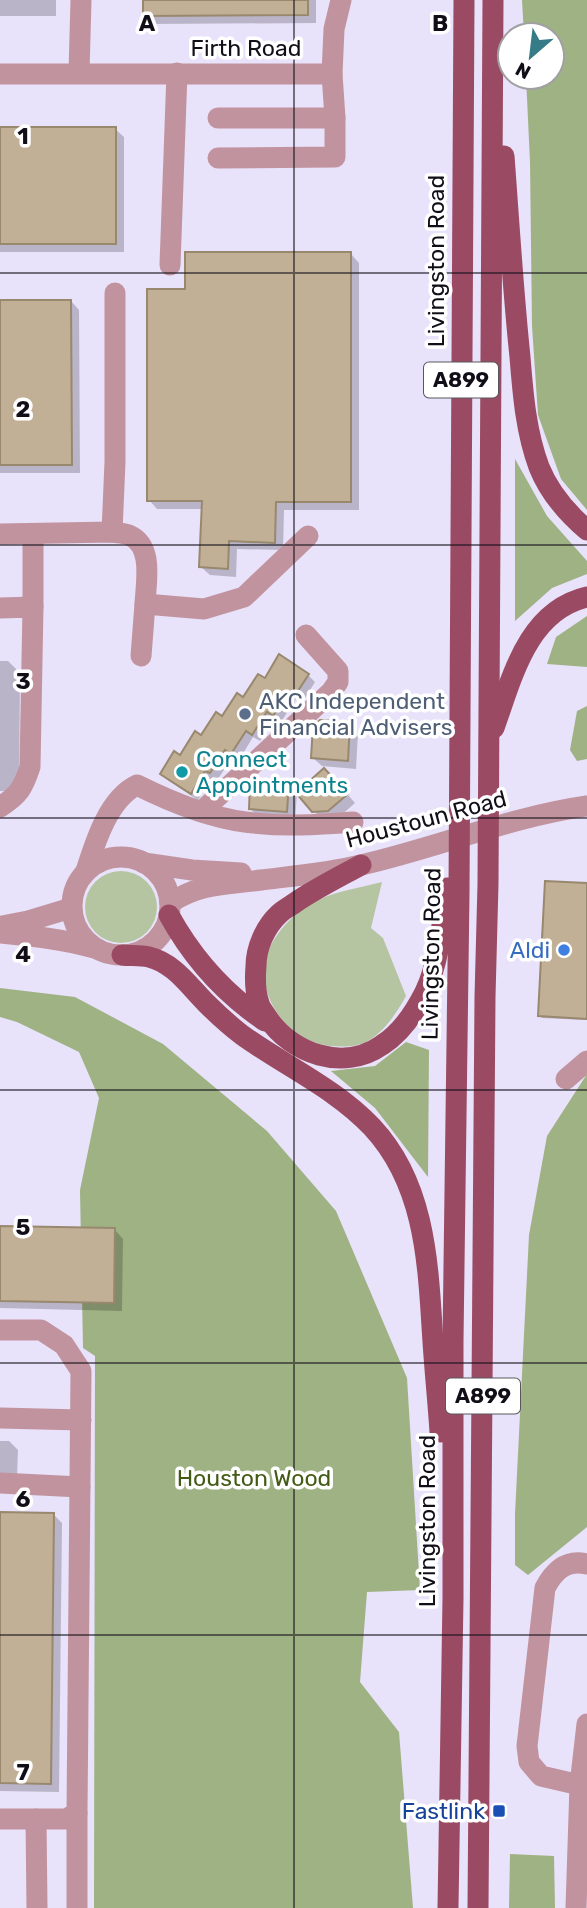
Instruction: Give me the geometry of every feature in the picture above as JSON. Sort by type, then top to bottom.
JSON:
[{"type":"main road","name":"Livingston Road","points":[[448,1908],[453,1598],[452,895],[459,806],[464,0]]},
{"type":"main road","points":[[493,0],[514,311],[526,418],[540,469],[556,498],[587,530]]},
{"type":"main road","name":"A899","points":[[478,1908],[493,0]]},
{"type":"main road","points":[[488,748],[517,661],[528,643],[555,611],[567,603],[587,597]]},
{"type":"main road","points":[[273,1027],[259,1004],[255,983],[256,955],[265,933],[278,914],[317,888],[361,865]]},
{"type":"main road","points":[[169,909],[190,950],[223,987],[300,1048],[330,1058],[364,1054],[382,1046],[408,1020],[426,989],[452,895]]},
{"type":"main road","points":[[122,955],[149,957],[167,965],[244,1036],[331,1092],[355,1112],[378,1135],[398,1161],[411,1187],[419,1213],[430,1288],[453,1598]]},
{"type":"street","points":[[79,73],[81,0]]},
{"type":"street","name":"Firth Road","points":[[0,74],[332,75],[334,29],[341,0]]},
{"type":"street","points":[[170,265],[177,73]]},
{"type":"street","points":[[218,158],[335,158],[332,75]]},
{"type":"street","points":[[218,118],[335,118]]},
{"type":"street","points":[[297,120],[298,157]]},
{"type":"street","points":[[112,532],[115,462],[115,293]]},
{"type":"street","points":[[0,534],[112,532],[129,535],[142,545],[147,569],[141,656]]},
{"type":"street","points":[[0,807],[23,789],[30,767],[33,534]]},
{"type":"street","points":[[145,604],[204,609],[244,597],[308,536]]},
{"type":"street","points":[[0,608],[33,607]]},
{"type":"street","points":[[201,812],[331,692],[338,682],[338,671],[306,635]]},
{"type":"street","points":[[86,871],[104,860],[128,858],[142,862],[162,879],[167,891],[169,909],[165,928],[158,939],[135,953],[109,954],[86,941],[79,932],[71,908],[75,888],[86,871],[107,815],[129,789],[137,785],[201,812],[244,822],[318,825],[353,822]]},
{"type":"street","name":"Houstoun Road","points":[[169,909],[184,893],[205,886],[311,875],[361,865],[543,814],[587,806]]},
{"type":"street","points":[[107,815],[114,858]]},
{"type":"street","name":"Houstoun Road","points":[[142,862],[277,878]]},
{"type":"street","points":[[0,926],[71,908]]},
{"type":"street","points":[[0,933],[96,948]]},
{"type":"street","points":[[566,1079],[587,1060]]},
{"type":"street","points":[[0,1330],[41,1330],[65,1345],[81,1371],[77,1908]]},
{"type":"street","points":[[0,1418],[80,1420]]},
{"type":"street","points":[[0,1483],[80,1487]]},
{"type":"street","points":[[580,1785],[541,1776],[529,1762],[527,1746],[545,1588],[553,1573],[564,1565],[580,1562],[587,1564]]},
{"type":"street","points":[[576,1908],[580,1785],[587,1724]]},
{"type":"street","points":[[0,1819],[66,1819],[77,1813]]},
{"type":"street","points":[[36,1819],[37,1908]]},
{"type":"green space","points":[[522,0],[587,0],[587,510],[561,479],[538,415],[532,326],[527,91],[566,91],[566,21],[523,21]]},
{"type":"green space","points":[[515,459],[547,516],[587,561],[587,574],[552,588],[515,621]]},
{"type":"green space","points":[[587,616],[587,667],[547,664],[556,637]]},
{"type":"green space","points":[[587,706],[587,759],[577,761],[570,750],[577,711]]},
{"type":"green space","points":[[121,871],[141,877],[151,887],[157,907],[151,927],[141,937],[121,943],[101,937],[91,927],[85,907],[91,887],[101,877]]},
{"type":"green space","points":[[382,882],[371,928],[383,938],[406,996],[385,1027],[360,1044],[331,1046],[300,1035],[276,1012],[269,997],[265,964],[270,947],[287,922],[310,904],[340,892]]},
{"type":"green space","name":"Houston Wood","points":[[0,988],[75,997],[163,1044],[267,1131],[336,1211],[407,1378],[420,1590],[367,1592],[360,1682],[399,1732],[413,1908],[94,1908],[95,1356],[83,1348],[80,1190],[99,1098],[79,1052],[17,1022],[0,1017]]},
{"type":"green space","points":[[406,1042],[429,1050],[428,1177],[375,1108],[331,1071],[375,1066]]},
{"type":"green space","points":[[587,1074],[587,1527],[528,1575],[515,1565],[515,1514],[529,1235],[547,1136]]},
{"type":"green space","points":[[510,1854],[554,1856],[555,1908],[509,1908]]},
{"type":"building","points":[[143,0],[308,0],[308,15],[143,16]]},
{"type":"building","points":[[0,127],[116,127],[116,244],[0,244]]},
{"type":"building","points":[[185,252],[351,252],[351,502],[276,502],[275,543],[229,541],[228,569],[199,567],[202,501],[147,501],[147,289],[185,289]]},
{"type":"building","points":[[0,300],[71,300],[72,465],[0,465]]},
{"type":"building","points":[[279,654],[309,674],[294,697],[288,693],[273,716],[267,712],[252,735],[246,731],[231,754],[225,750],[210,773],[205,771],[191,794],[160,774],[174,751],[180,755],[195,731],[201,735],[216,712],[222,716],[237,693],[243,697],[258,674],[265,678]]},
{"type":"building","points":[[320,720],[350,722],[348,761],[311,758],[313,726]]},
{"type":"building","points":[[324,768],[348,794],[328,811],[312,812],[296,793]]},
{"type":"building","points":[[255,780],[289,782],[287,812],[249,809],[250,784]]},
{"type":"building","name":"Aldi","points":[[545,881],[587,883],[587,1019],[538,1016]]},
{"type":"building","points":[[0,1226],[115,1228],[114,1303],[0,1301]]},
{"type":"building","points":[[0,1512],[54,1513],[51,1784],[0,1783]]},
{"type":"place","name":"AKC Independent Financial Advisers","points":[[245,714]]},
{"type":"place","name":"Connect Appointments","points":[[182,772]]},
{"type":"place","name":"Aldi","points":[[564,950]]},
{"type":"place","name":"Fastlink","points":[[499,1811]]}]
